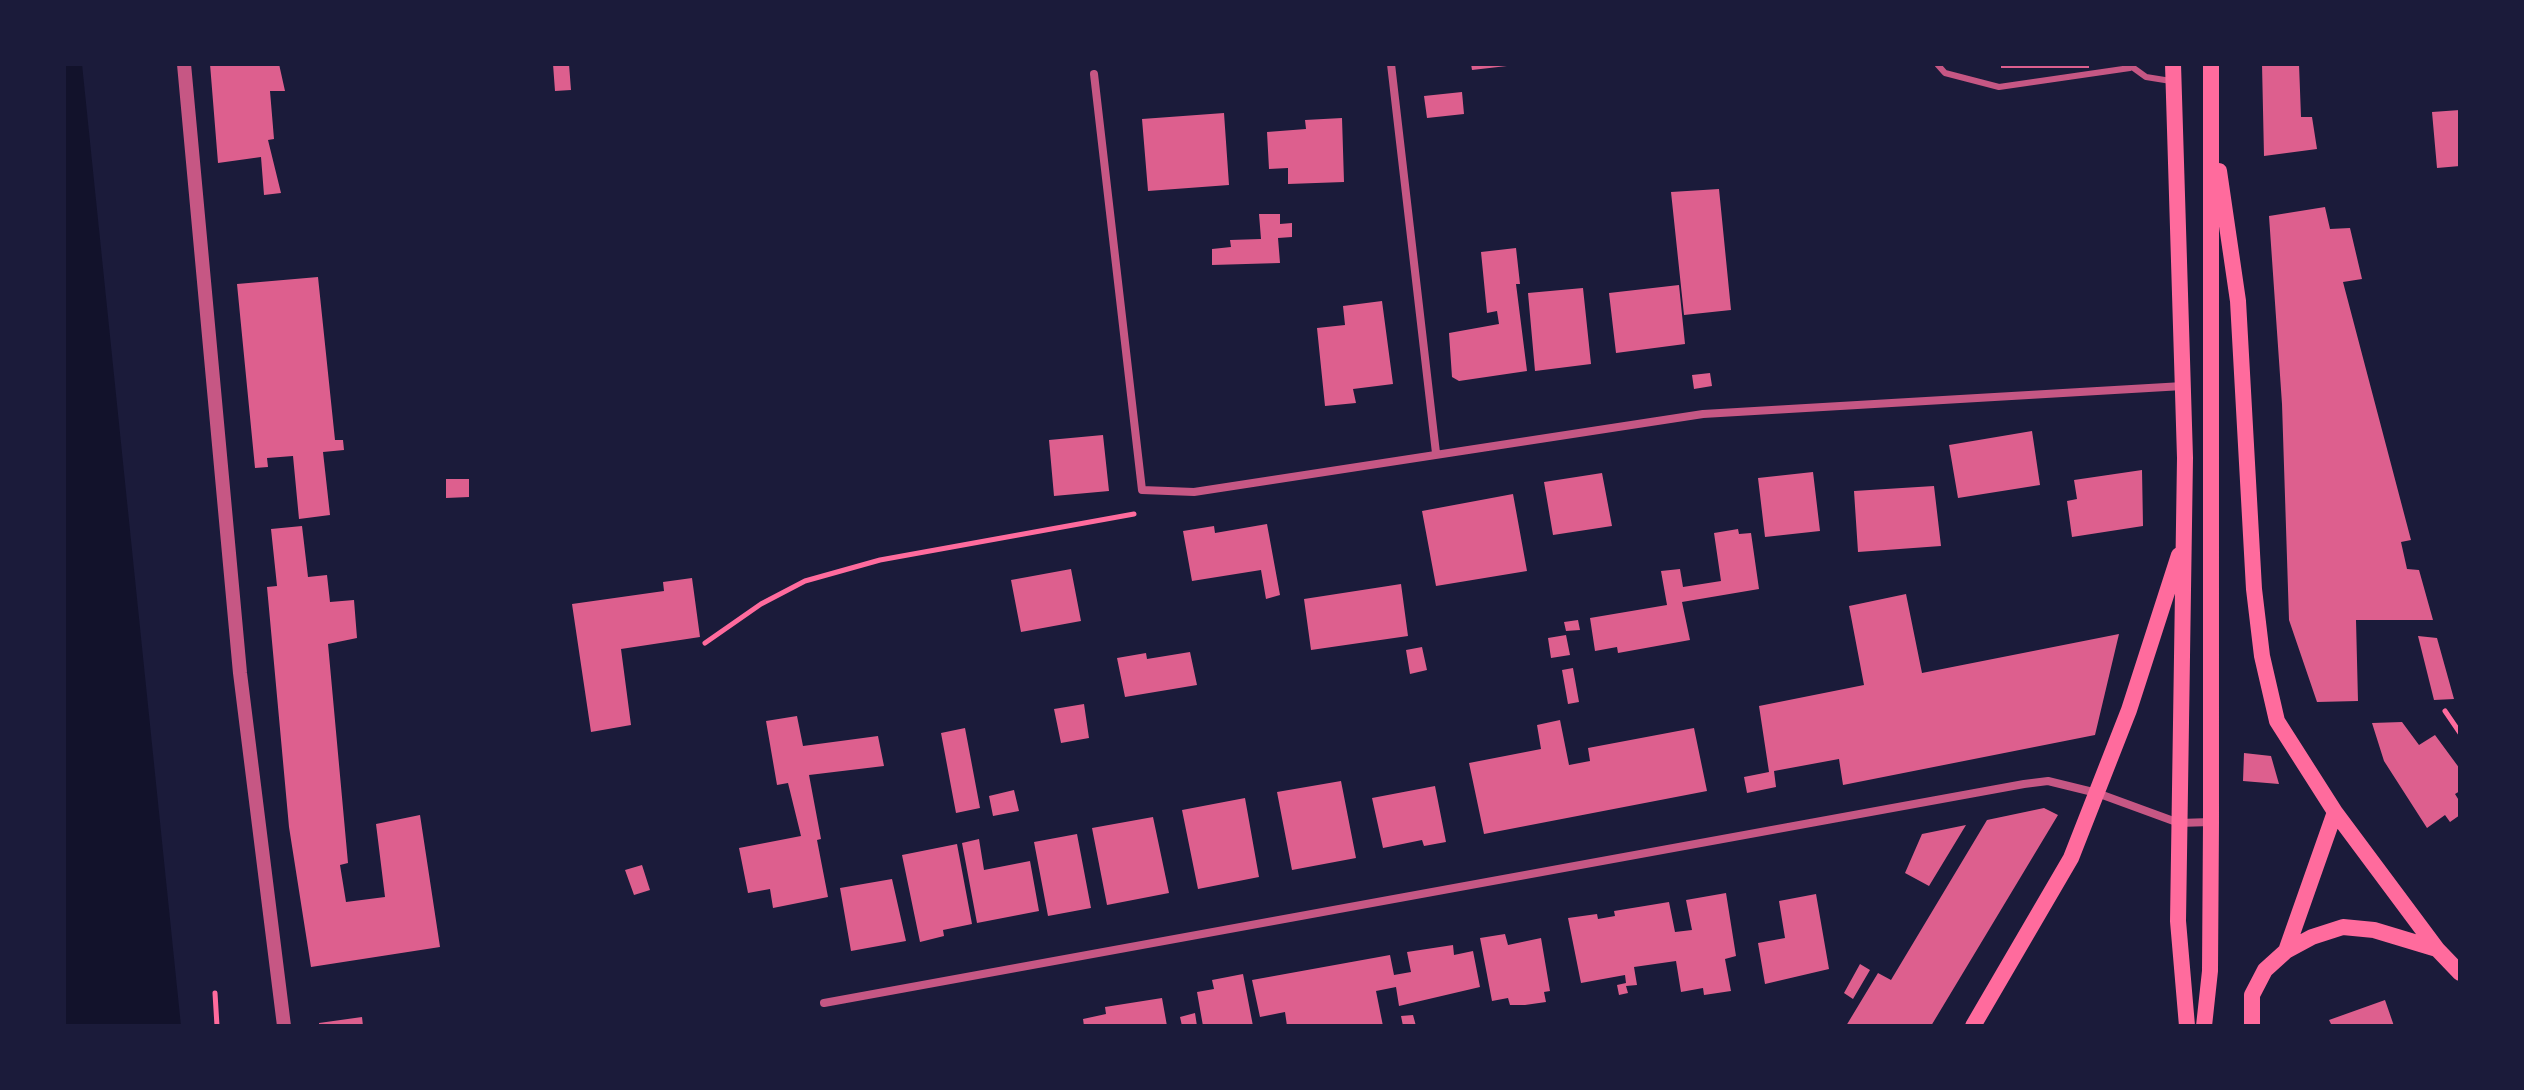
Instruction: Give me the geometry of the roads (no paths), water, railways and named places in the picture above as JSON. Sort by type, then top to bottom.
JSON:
[{"type":"main road","points":[[2204,1026],[2210,971],[2211,64]]},
{"type":"main road","points":[[2173,72],[2184,386],[2178,921],[2187,1026]]},
{"type":"main road","points":[[2211,115],[2238,301],[2254,589],[2262,656],[2277,721],[2335,812],[2437,949],[2460,973]]},
{"type":"main road","points":[[1973,1026],[2071,858],[2129,710],[2184,542]]},
{"type":"main road","points":[[2286,951],[2335,812]]},
{"type":"main road","points":[[2252,1026],[2252,995],[2265,970],[2286,951],[2343,927],[2374,930],[2437,949]]},
{"type":"street","points":[[184,64],[240,673],[284,1026]]},
{"type":"street","points":[[1391,64],[1436,453]]},
{"type":"street","points":[[1094,74],[1142,490],[1194,492],[1703,414],[2184,386]]},
{"type":"street","points":[[824,1003],[2024,784],[2048,781],[2097,793],[2179,823],[2211,822]]},
{"type":"lane","points":[[1937,64],[1945,73],[1999,87],[2129,66],[2146,77],[2173,72]]}]
